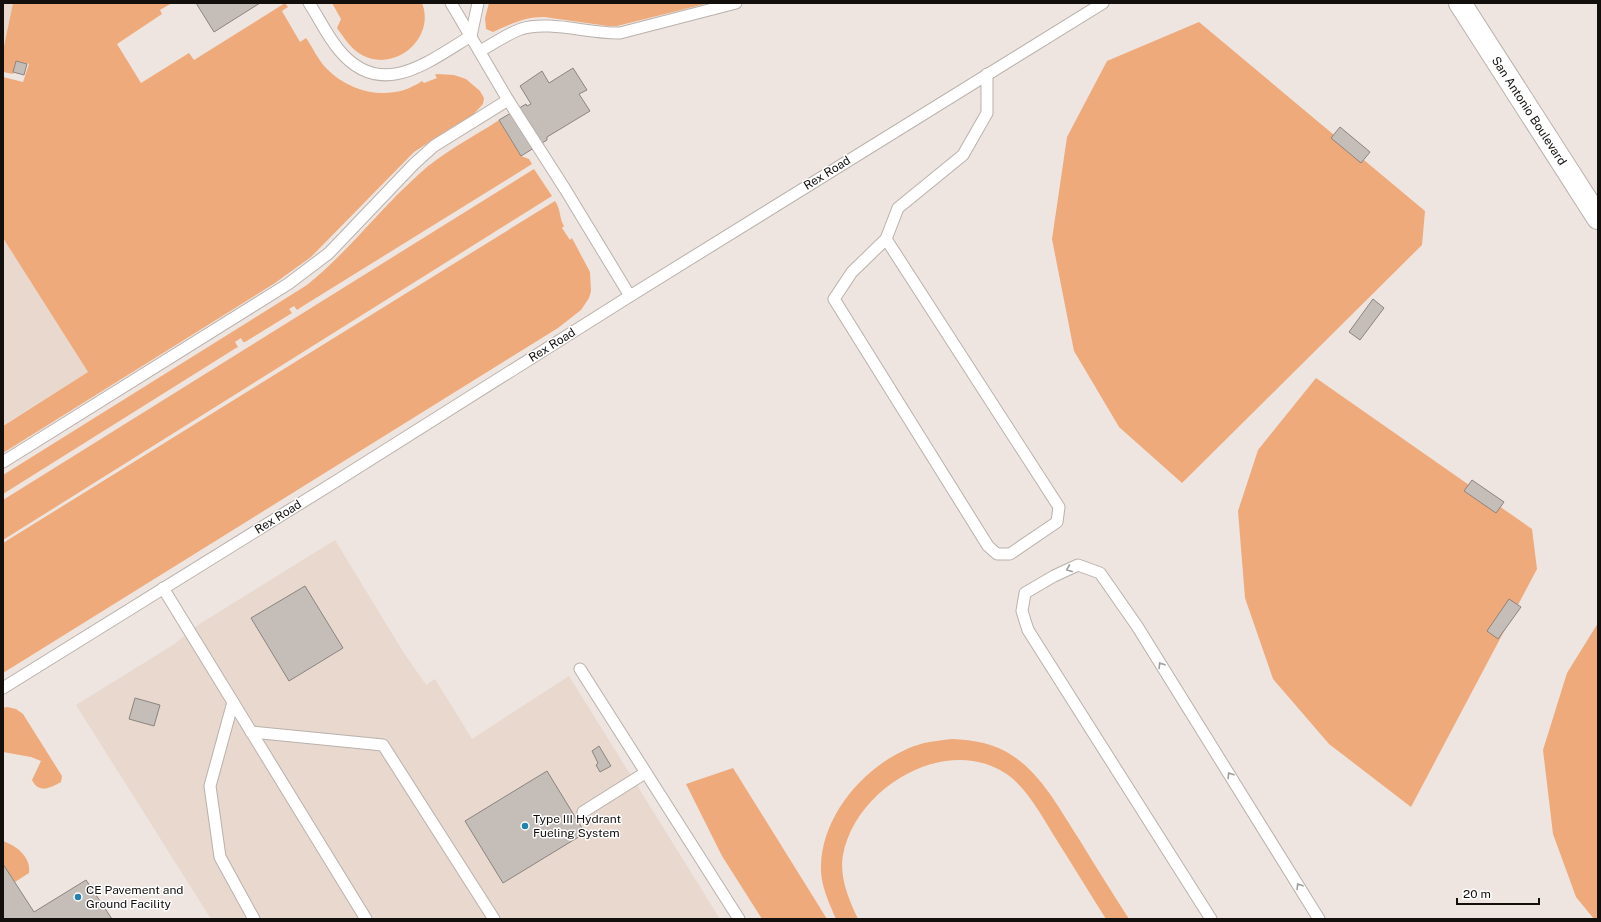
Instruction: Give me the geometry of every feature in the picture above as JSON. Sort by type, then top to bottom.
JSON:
[{"type":"street","name":"San Antonio Boulevard","points":[[1460,3],[1598,218]]},
{"type":"lane","points":[[309,3],[338,49],[351,62],[369,72],[384,75],[403,73],[423,65],[471,36],[478,3]]},
{"type":"lane","points":[[451,3],[508,100],[565,189],[630,296]]},
{"type":"lane","points":[[480,51],[520,29],[537,26],[604,34],[620,33],[736,3]]},
{"type":"lane","name":"Rex Road","points":[[3,688],[338,480],[630,296],[1103,3]]},
{"type":"lane","points":[[886,239],[1059,507],[1056,522],[1010,554],[997,554],[988,546],[834,299],[852,272],[886,239],[898,208],[963,155],[987,113],[987,74]]},
{"type":"lane","points":[[3,462],[288,284],[329,253],[414,164],[434,146],[508,100]]},
{"type":"lane","points":[[1211,919],[1028,630],[1022,611],[1025,593],[1054,576],[1078,566],[1100,573],[1137,626],[1319,919]]},
{"type":"lane","points":[[163,588],[366,919]]},
{"type":"lane","points":[[580,669],[739,919]]},
{"type":"lane","points":[[233,702],[210,786],[220,857],[254,919]]},
{"type":"lane","points":[[252,732],[382,746],[494,919]]},
{"type":"lane","points":[[583,812],[645,773]]},
{"type":"shaded area","points":[[3,3],[13,3],[3,51]]},
{"type":"shaded area","points":[[13,3],[172,3],[160,10],[162,14],[117,44],[141,83],[189,53],[194,60],[285,3],[288,7],[282,11],[300,42],[306,38],[318,58],[327,69],[337,78],[348,84],[373,92],[398,92],[410,88],[422,81],[424,83],[437,78],[435,75],[437,74],[454,75],[466,79],[480,91],[484,98],[483,104],[472,116],[414,152],[311,257],[275,283],[3,453],[3,426],[88,372],[3,238],[3,77],[23,82],[29,64],[16,61],[13,74],[3,72],[3,51]]},
{"type":"shaded area","points":[[332,3],[422,3],[425,16],[423,28],[418,40],[410,49],[399,56],[387,59],[375,59],[358,53],[345,39],[337,28],[341,19]]},
{"type":"shaded area","points":[[489,3],[709,3],[617,26],[537,17],[506,26],[493,32],[486,29],[485,18]]},
{"type":"shaded area","points":[[1199,22],[1425,211],[1422,245],[1182,483],[1119,427],[1074,351],[1052,239],[1067,137],[1107,61]]},
{"type":"shaded area","points":[[499,120],[521,156],[529,159],[532,164],[297,310],[294,306],[289,309],[292,313],[245,342],[243,342],[241,338],[235,342],[238,347],[3,494],[3,475],[307,285],[336,259],[404,188],[427,167]]},
{"type":"shaded area","points":[[534,169],[552,196],[3,540],[3,500]]},
{"type":"shaded area","points":[[555,201],[564,226],[562,228],[570,240],[572,238],[590,272],[591,291],[589,298],[581,310],[558,328],[3,673],[3,543]]},
{"type":"shaded area","points":[[3,238],[88,372],[3,425]]},
{"type":"shaded area","points":[[1316,378],[1532,529],[1537,569],[1411,807],[1329,744],[1273,679],[1245,598],[1238,511],[1258,450]]},
{"type":"shaded area","points":[[335,540],[402,650],[426,685],[435,679],[472,739],[569,676],[720,919],[211,919],[76,705],[173,645],[198,625]]},
{"type":"shaded area","points":[[1598,623],[1598,919],[1594,919],[1576,897],[1553,834],[1543,750],[1567,673]]},
{"type":"shaded area","points":[[7,707],[16,709],[23,714],[62,776],[61,782],[49,788],[38,787],[32,780],[41,761],[31,757],[3,752],[3,708]]},
{"type":"shaded area","points":[[952,739],[976,741],[999,748],[1013,756],[1033,773],[1050,794],[1129,919],[1106,919],[1040,812],[1027,794],[1013,779],[1005,773],[981,763],[956,760],[930,764],[906,775],[883,790],[865,809],[851,831],[843,855],[842,863],[842,872],[846,888],[858,919],[836,919],[823,886],[821,866],[824,845],[830,826],[840,807],[853,789],[886,760],[905,750],[924,743]]},
{"type":"shaded area","points":[[733,768],[827,919],[762,919],[722,856],[686,784]]},
{"type":"shaded area","points":[[3,841],[18,849],[28,862],[29,873],[15,882],[3,864]]},
{"type":"building","points":[[196,3],[260,3],[214,32]]},
{"type":"building","points":[[16,61],[27,64],[24,75],[13,72]]},
{"type":"building","points":[[573,68],[587,90],[579,94],[590,111],[547,137],[547,140],[521,156],[499,120],[526,104],[527,106],[531,104],[520,86],[542,71],[549,83]]},
{"type":"building","points":[[1340,127],[1370,152],[1361,163],[1331,138]]},
{"type":"building","points":[[1373,299],[1384,308],[1360,340],[1349,332]]},
{"type":"building","points":[[1472,480],[1504,502],[1496,513],[1464,491]]},
{"type":"building","points":[[305,586],[343,648],[289,681],[251,618]]},
{"type":"building","points":[[1509,599],[1521,607],[1498,639],[1487,631]]},
{"type":"building","points":[[135,698],[160,705],[154,726],[129,719]]},
{"type":"building","points":[[599,746],[611,766],[600,772],[596,765],[598,763],[592,751]]},
{"type":"building","name":"Type III Hydrant Fueling System","points":[[547,771],[585,833],[503,883],[465,821]]},
{"type":"building","name":"CE Pavement and Ground Facility","points":[[3,864],[34,912],[86,880],[112,919],[3,919]]},
{"type":"place","name":"Type III Hydrant Fueling System","points":[[525,826]]},
{"type":"place","name":"CE Pavement and Ground Facility","points":[[78,897]]}]
